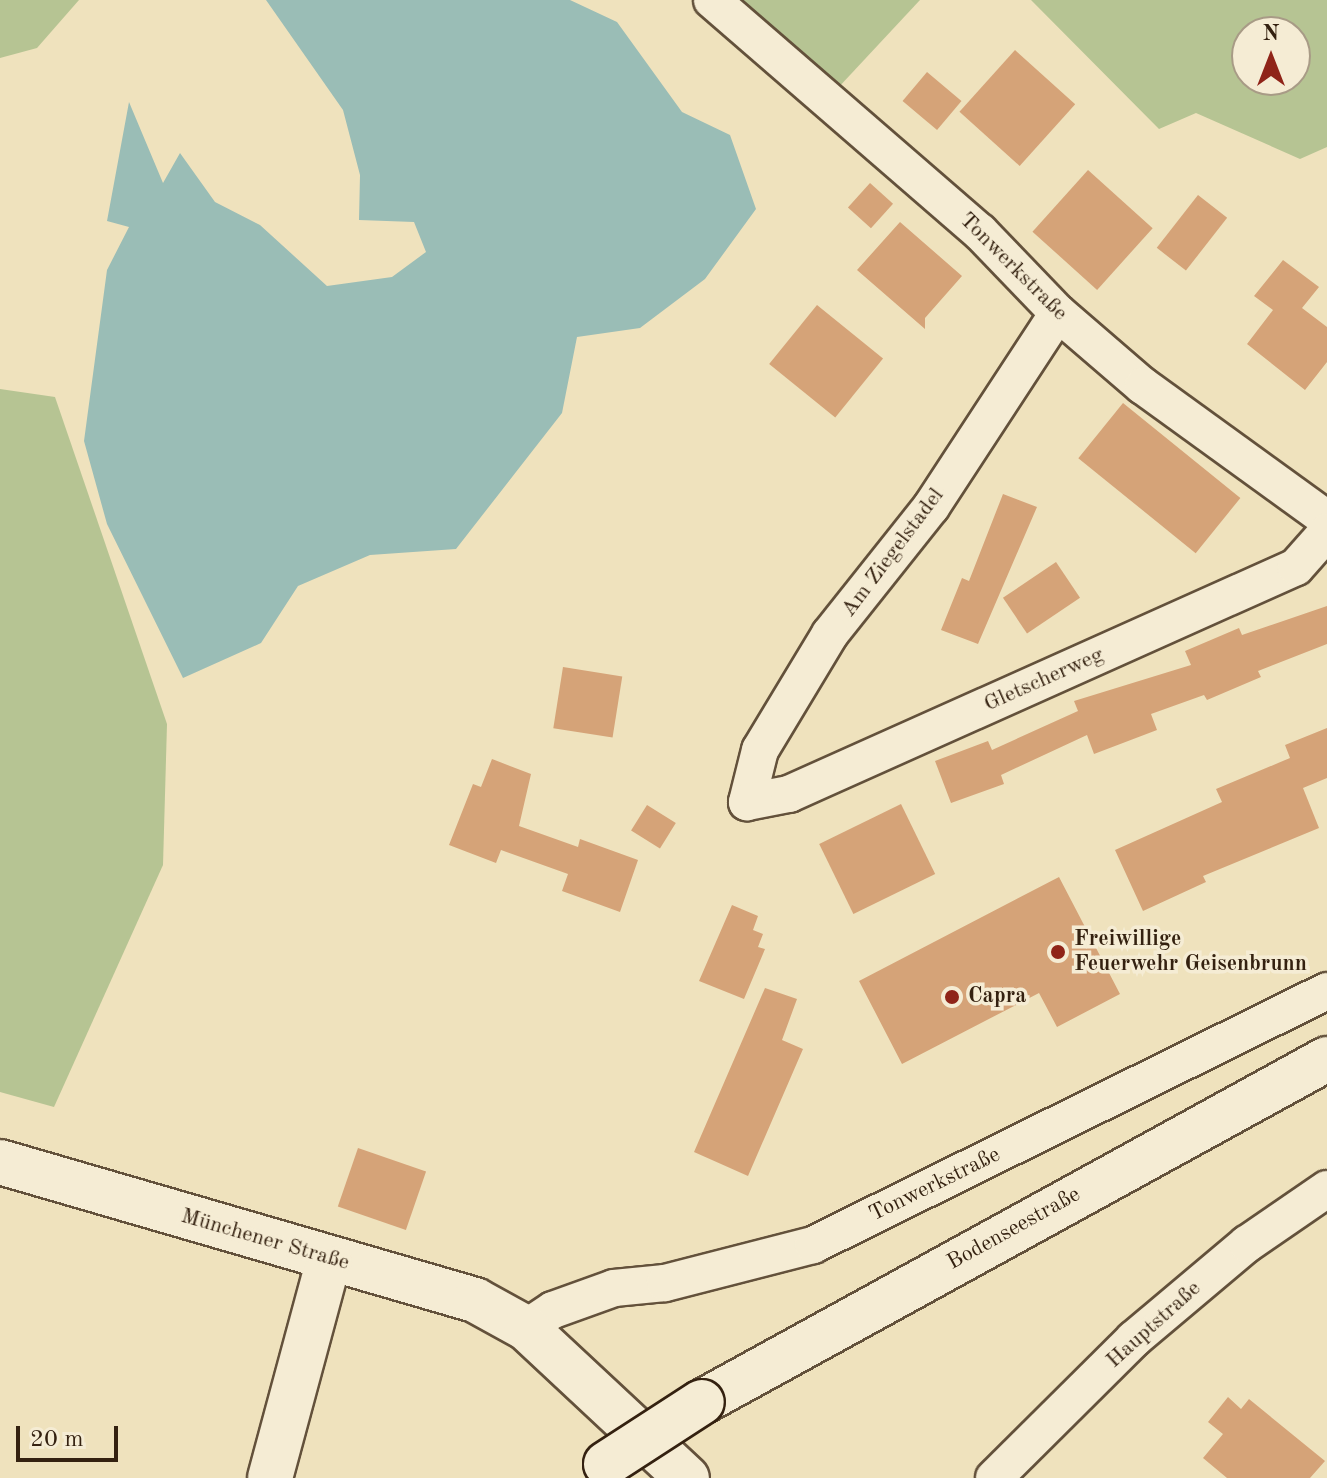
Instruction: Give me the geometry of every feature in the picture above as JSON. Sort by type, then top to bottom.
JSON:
[{"type":"main road","name":"Bodenseestraße","points":[[596,1471],[702,1402],[1327,1059]]},
{"type":"main road","name":"Münchener Straße","points":[[0,1162],[475,1300],[526,1328]]},
{"type":"main road","points":[[270,1478],[329,1260]]},
{"type":"main road","points":[[526,1328],[687,1478]]},
{"type":"street","name":"Tonwerkstraße","points":[[712,0],[980,232],[1058,313],[1143,386],[1327,519]]},
{"type":"street","name":"Am Ziegelstadel","points":[[747,802],[760,750],[830,634],[931,507],[1058,313]]},
{"type":"street","name":"Gletscherweg","points":[[747,802],[789,794],[1296,567],[1327,532]]},
{"type":"street","name":"Tonwerkstraße","points":[[526,1328],[553,1310],[614,1288],[665,1283],[813,1245],[1327,991]]},
{"type":"street","name":"Hauptstraße","points":[[994,1478],[1134,1339],[1247,1244],[1327,1189]]},
{"type":"green space","points":[[0,0],[79,0],[37,48],[0,58]]},
{"type":"green space","points":[[734,0],[920,0],[837,89]]},
{"type":"green space","points":[[1031,0],[1327,0],[1327,147],[1300,159],[1196,113],[1159,129]]},
{"type":"green space","points":[[0,389],[55,397],[167,724],[163,865],[54,1107],[0,1092]]},
{"type":"water","points":[[266,0],[570,0],[617,22],[682,112],[730,135],[756,209],[705,279],[640,328],[577,337],[562,413],[456,549],[370,555],[298,586],[261,643],[183,678],[107,524],[84,441],[107,270],[129,227],[107,221],[129,102],[163,183],[180,153],[215,202],[260,225],[327,286],[392,277],[426,252],[414,222],[359,220],[360,175],[343,110]]},
{"type":"building","points":[[1015,50],[1075,104],[1020,166],[959,112]]},
{"type":"building","points":[[927,72],[961,101],[937,130],[903,101]]},
{"type":"building","points":[[1088,170],[1153,228],[1097,290],[1032,232]]},
{"type":"building","points":[[870,183],[893,204],[871,228],[848,208]]},
{"type":"building","points":[[1198,195],[1227,218],[1186,271],[1157,248]]},
{"type":"building","points":[[900,222],[962,276],[925,318],[925,329],[857,270]]},
{"type":"building","points":[[1283,260],[1319,287],[1302,308],[1327,327],[1327,362],[1305,390],[1247,344],[1273,310],[1254,296]]},
{"type":"building","points":[[817,305],[883,358],[835,418],[769,364]]},
{"type":"building","points":[[1123,403],[1240,498],[1196,553],[1078,458]]},
{"type":"building","points":[[1003,494],[1037,507],[978,644],[941,630],[962,578],[969,581]]},
{"type":"building","points":[[1056,562],[1080,598],[1027,633],[1003,598]]},
{"type":"building","points":[[1327,606],[1327,644],[1258,671],[1261,677],[1207,700],[1204,695],[1151,714],[1157,730],[1094,754],[1087,735],[1001,775],[1004,784],[951,803],[935,761],[988,741],[992,750],[1078,711],[1074,701],[1191,665],[1185,651],[1239,628],[1242,635]]},
{"type":"building","points":[[563,667],[622,676],[613,738],[553,728]]},
{"type":"building","points":[[1327,728],[1327,778],[1303,788],[1319,828],[1203,876],[1206,882],[1143,911],[1115,850],[1222,802],[1216,789],[1290,758],[1285,745]]},
{"type":"building","points":[[492,759],[531,774],[519,826],[578,847],[580,839],[638,860],[620,912],[562,891],[568,874],[501,850],[496,863],[449,845],[473,784],[481,787]]},
{"type":"building","points":[[901,804],[935,874],[853,914],[819,844]]},
{"type":"building","points":[[647,805],[676,823],[660,848],[631,830]]},
{"type":"building","points":[[1059,877],[1120,994],[1057,1027],[1039,993],[902,1064],[859,981]]},
{"type":"building","points":[[732,905],[758,916],[753,930],[763,934],[758,947],[765,949],[744,999],[699,981]]},
{"type":"building","points":[[765,988],[797,999],[782,1040],[803,1049],[748,1176],[694,1152]]},
{"type":"building","points":[[358,1148],[426,1171],[406,1230],[338,1207]]},
{"type":"building","points":[[1228,1397],[1241,1409],[1249,1399],[1325,1461],[1310,1478],[1227,1478],[1203,1458],[1223,1434],[1208,1422]]},
{"type":"place","name":"Freiwillige Feuerwehr Geisenbrunn","points":[[1058,952]]},
{"type":"place","name":"Capra","points":[[952,997]]}]
